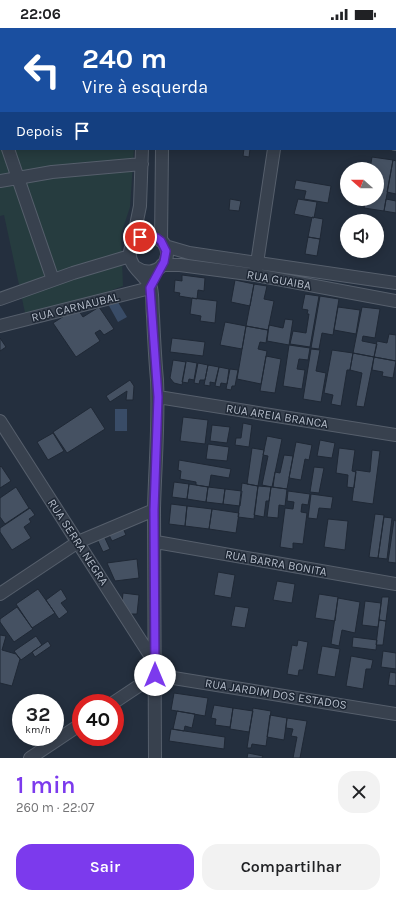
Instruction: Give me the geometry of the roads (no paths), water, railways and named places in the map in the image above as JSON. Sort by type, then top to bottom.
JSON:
[{"type":"street","points":[[8,150],[53,280]]},
{"type":"street","points":[[142,150],[140,206],[132,256],[150,288],[158,397],[154,510],[156,542],[155,758]]},
{"type":"street","points":[[150,288],[166,257],[163,243],[162,150]]},
{"type":"street","points":[[256,269],[274,150]]},
{"type":"street","points":[[0,181],[52,172],[142,164]]},
{"type":"street","points":[[132,256],[136,241],[146,236],[151,236],[163,243]]},
{"type":"street","name":"RUA GUAIBA","points":[[163,243],[189,253],[396,301]]},
{"type":"street","points":[[132,256],[145,272],[156,270],[162,266]]},
{"type":"street","points":[[0,299],[53,280],[132,256]]},
{"type":"street","name":"RUA GUAIBA","points":[[162,266],[180,265],[256,269],[396,284]]},
{"type":"street","name":"RUA CARNAUBAL","points":[[0,326],[150,288]]},
{"type":"street","name":"RUA AREIA BRANCA","points":[[158,397],[396,435]]},
{"type":"street","name":"RUA SERRA NEGRA","points":[[0,421],[78,542],[155,669]]},
{"type":"street","points":[[0,594],[78,542],[154,510]]},
{"type":"street","name":"RUA BARRA BONITA","points":[[156,542],[396,584]]},
{"type":"street","points":[[124,694],[155,669]]},
{"type":"street","name":"RUA JARDIM DOS ESTADOS","points":[[155,669],[396,714]]},
{"type":"street","points":[[30,758],[72,730]]},
{"type":"water","points":[[116,299],[127,317],[118,322],[108,304]]},
{"type":"water","points":[[115,409],[127,409],[127,431],[115,431]]}]
